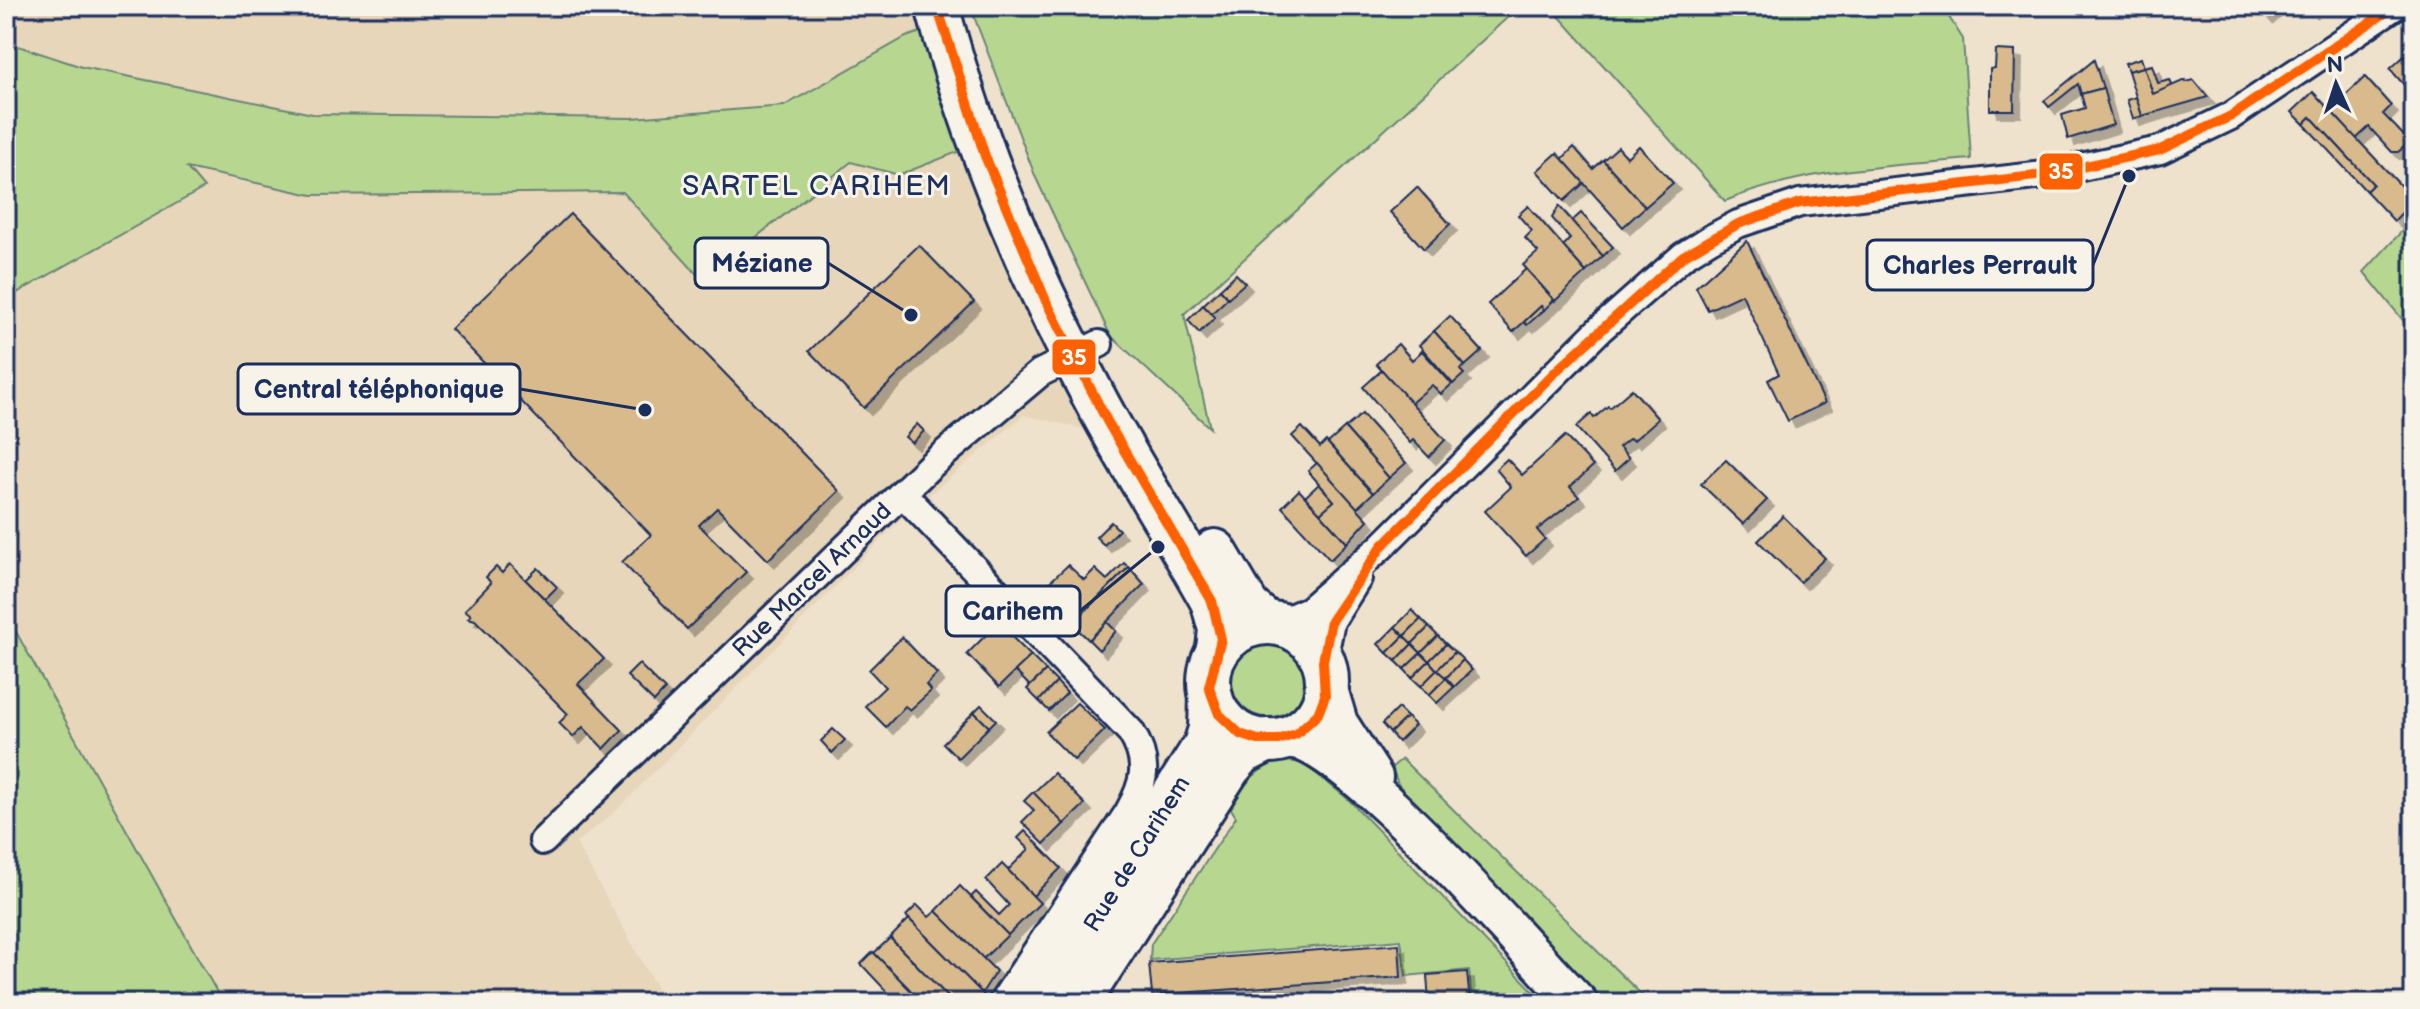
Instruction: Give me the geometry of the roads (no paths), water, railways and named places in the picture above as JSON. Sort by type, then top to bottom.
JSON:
[{"type":"main road","points":[[937,6],[977,135],[1035,276],[1086,350],[1253,614],[1302,633],[1325,673],[1322,705],[1312,722],[1278,739],[1249,738],[1232,728],[1219,714],[1211,696],[1209,678],[1218,650],[1220,629],[1212,601],[1126,454],[1086,350],[963,6]]},
{"type":"main road","points":[[1218,650],[1239,630],[1272,623]]},
{"type":"main road","name":"Rue de Carihem","points":[[1042,1003],[1205,745],[1210,729],[1211,696]]},
{"type":"main road","name":"Rue de Carihem","points":[[1078,1003],[1229,768],[1242,753],[1278,739]]},
{"type":"street","points":[[1272,623],[1309,610],[1382,546],[1556,371],[1642,291],[1683,256],[1738,224],[1767,212],[1831,197],[2044,175],[2160,150],[2231,116],[2395,6]]},
{"type":"street","name":"Rue Marcel Arnaud","points":[[543,841],[902,493],[1027,384],[1086,350]]},
{"type":"street","points":[[902,493],[1131,732],[1142,749],[1143,786],[1136,800],[1002,1003]]},
{"type":"street","points":[[1382,546],[1331,621],[1325,673],[1338,723],[1405,822]]},
{"type":"street","points":[[1278,739],[1316,746],[1348,768],[1405,822],[1578,1003]]},
{"type":"place","name":"Charles Perrault","points":[[2129,176]]},
{"type":"place","name":"Méziane","points":[[911,315]]},
{"type":"place","name":"Central téléphonique","points":[[645,410]]},
{"type":"place","name":"Carihem","points":[[1158,547]]},
{"type":"district","name":"SARTEL CARIHEM","points":[[817,186]]}]
